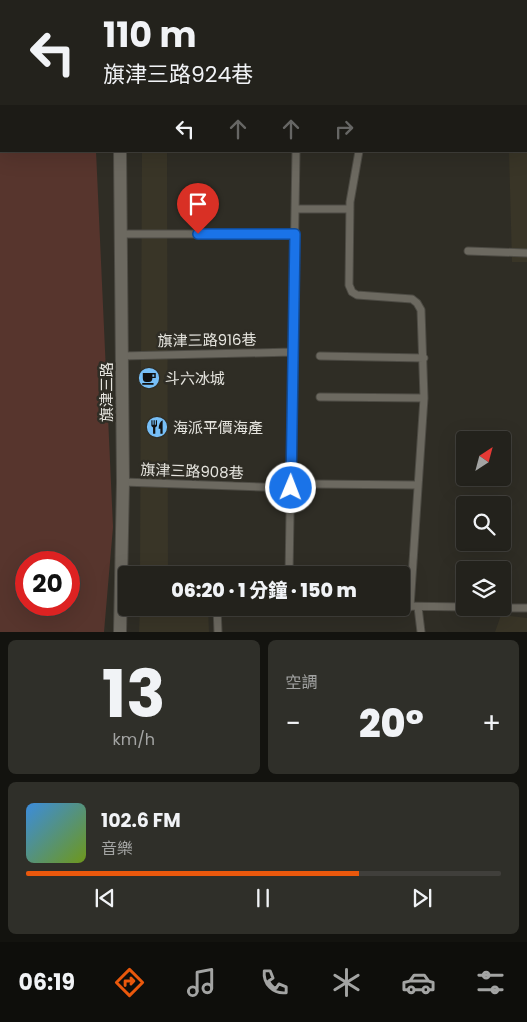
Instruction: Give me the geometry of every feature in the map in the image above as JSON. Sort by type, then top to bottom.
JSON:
[{"type":"street","name":"旗津三路","points":[[120,152],[123,566]]},
{"type":"street","name":"旗津三路","points":[[120,632],[122,616]]},
{"type":"lane","points":[[289,566],[296,152]]},
{"type":"lane","points":[[359,152],[350,208],[349,285],[352,292],[357,295],[412,299],[421,310],[424,398],[410,607],[456,608]]},
{"type":"lane","points":[[295,210],[350,208]]},
{"type":"lane","points":[[121,234],[295,234]]},
{"type":"lane","points":[[468,251],[527,253]]},
{"type":"lane","name":"旗津三路916巷","points":[[122,356],[293,352]]},
{"type":"lane","points":[[320,356],[424,358]]},
{"type":"lane","points":[[320,397],[424,398]]},
{"type":"lane","name":"旗津三路908巷","points":[[122,482],[291,488]]},
{"type":"lane","points":[[314,484],[418,485]]},
{"type":"lane","points":[[418,607],[421,632]]},
{"type":"lane","points":[[511,608],[527,608]]},
{"type":"lane","points":[[217,616],[218,632]]},
{"type":"shaded area","points":[[0,152],[96,152],[113,527],[104,632],[0,632]]},
{"type":"shaded area","points":[[142,152],[167,152],[168,566],[140,566]]},
{"type":"shaded area","points":[[509,152],[527,152],[527,262],[512,262]]},
{"type":"shaded area","points":[[140,616],[208,616],[209,632],[139,632]]},
{"type":"shaded area","points":[[501,616],[527,618],[527,632],[495,632]]},
{"type":"place","name":"斗六冰城","points":[[149,378]]},
{"type":"place","name":"海派平價海產","points":[[157,427]]},
{"type":"route","points":[[198,234],[295,234],[291,488]]}]
